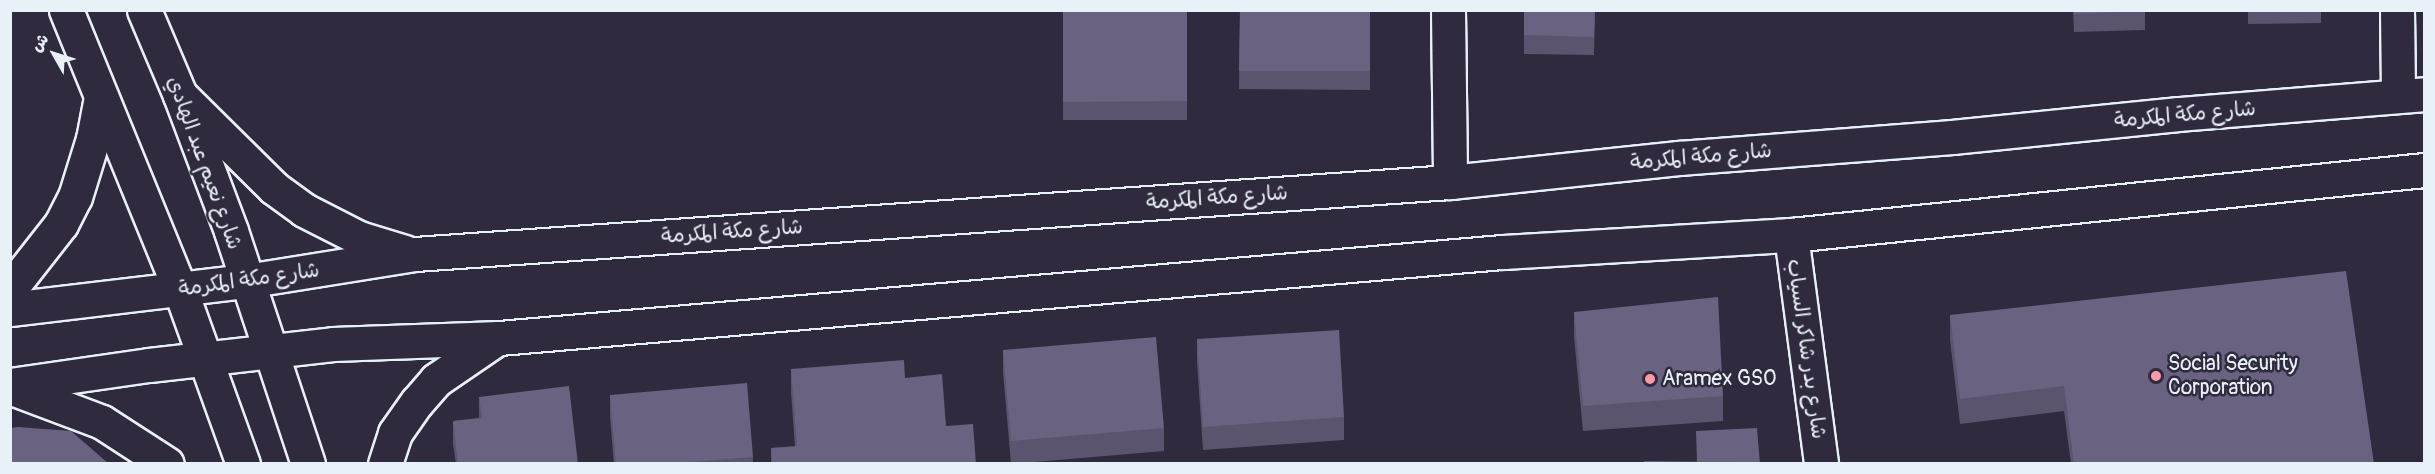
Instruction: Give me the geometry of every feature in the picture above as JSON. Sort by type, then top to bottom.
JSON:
[{"type":"main road","points":[[66,10],[180,289],[243,464]]},
{"type":"main road","name":"شارع نعيم عبد الهادي","points":[[144,10],[180,95],[231,231],[308,464]]},
{"type":"main road","points":[[1448,10],[1450,182]]},
{"type":"main road","points":[[2397,10],[2411,95]]},
{"type":"main road","points":[[180,95],[274,188],[304,210],[359,238],[416,254]]},
{"type":"main road","name":"شارع مكة المكرمة","points":[[10,309],[123,298],[416,254],[1450,182],[1679,158],[1952,137],[2178,114],[2411,95]]},
{"type":"main road","points":[[10,289],[61,224],[75,196],[93,139],[101,97]]},
{"type":"main road","points":[[10,386],[206,358],[333,344],[499,338],[1491,253],[1791,235],[2424,170]]},
{"type":"main road","name":"شارع بدر شاكر السياب","points":[[1791,235],[1821,464]]},
{"type":"main road","points":[[385,464],[395,433],[436,380],[499,338]]},
{"type":"main road","points":[[10,386],[102,422],[167,464]]},
{"type":"building","points":[[1063,10],[1187,10],[1187,101],[1063,102]]},
{"type":"building","points":[[1240,10],[1370,10],[1370,71],[1239,71]]},
{"type":"building","points":[[1524,10],[1595,10],[1594,37],[1524,35]]},
{"type":"building","points":[[2074,10],[2145,10],[2145,11],[2074,14]]},
{"type":"building","name":"Social Security Corporation","points":[[2346,271],[2374,464],[2074,464],[2064,386],[1960,399],[1950,315]]},
{"type":"building","name":"Aramex GSO","points":[[1718,297],[1723,396],[1583,406],[1574,312]]},
{"type":"building","points":[[1339,330],[1344,417],[1203,427],[1197,339]]},
{"type":"building","points":[[1156,337],[1164,428],[1011,441],[1003,350]]},
{"type":"building","points":[[904,360],[905,378],[942,374],[946,426],[973,424],[976,464],[772,464],[771,448],[797,446],[791,369]]},
{"type":"building","points":[[747,383],[753,457],[667,464],[616,464],[610,395]]},
{"type":"building","points":[[569,386],[578,464],[458,464],[453,421],[482,418],[479,397]]},
{"type":"building","points":[[10,428],[71,431],[109,464],[10,464]]},
{"type":"building","points":[[1757,428],[1760,464],[1697,462],[1696,431]]},
{"type":"building","points":[[1644,461],[1733,462],[1733,464],[1645,464]]},
{"type":"place","name":"Social Security Corporation","points":[[2156,376]]},
{"type":"place","name":"Aramex GSO","points":[[1650,379]]}]
